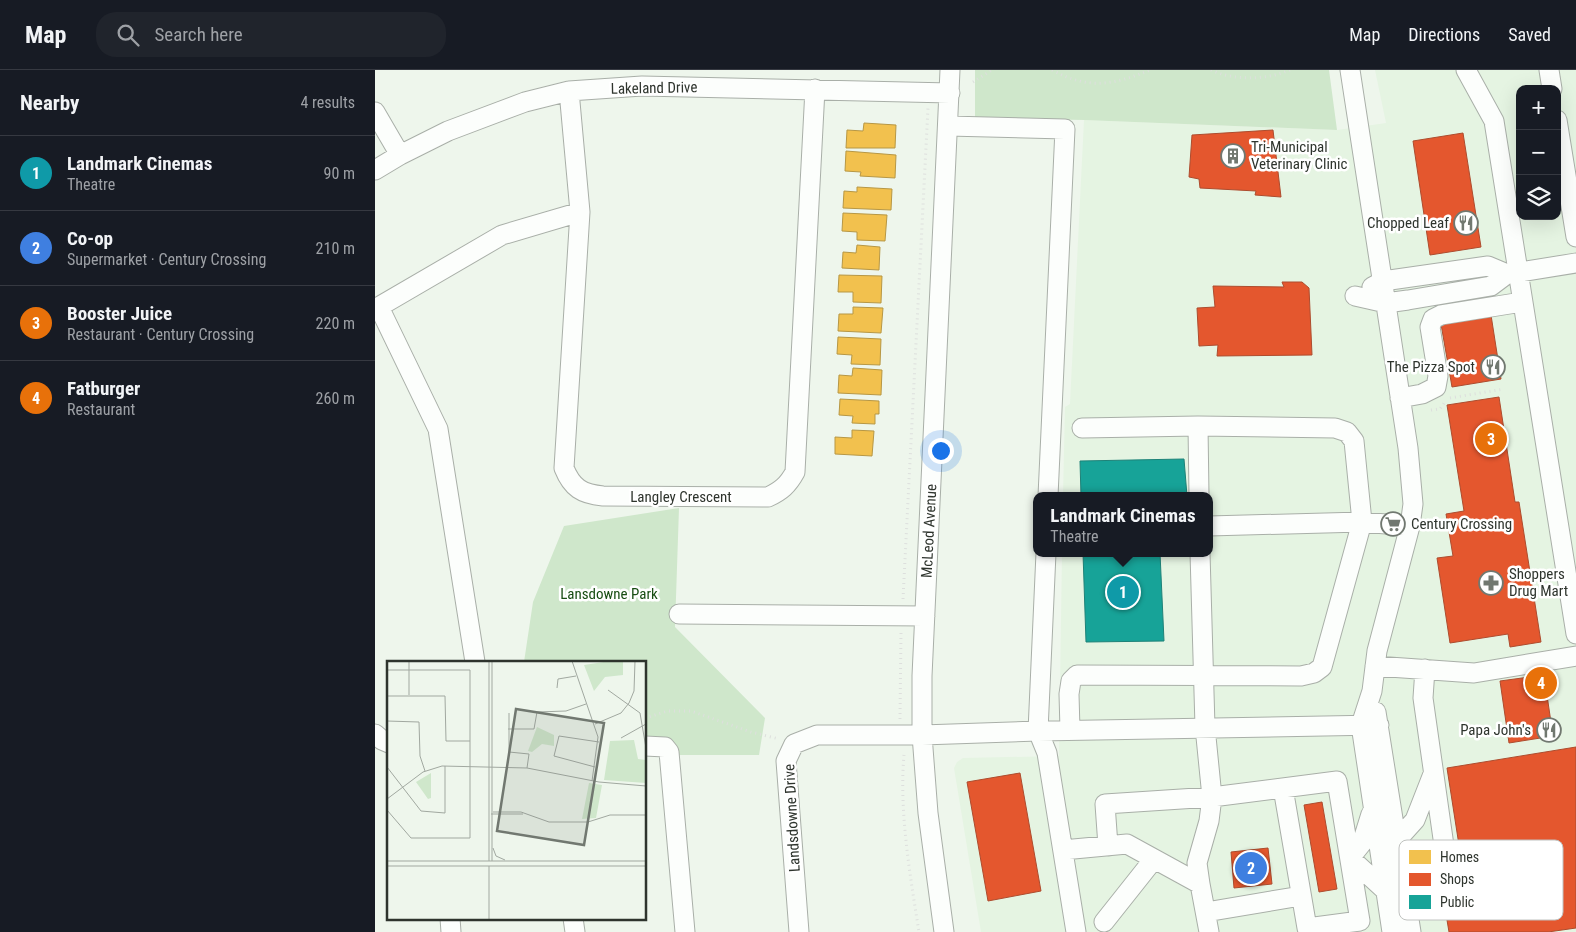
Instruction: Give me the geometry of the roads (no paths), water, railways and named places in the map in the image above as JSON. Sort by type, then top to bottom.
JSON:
[{"type":"street","name":"McLeod Avenue","points":[[943,932],[928,813],[922,735],[925,616],[949,126],[950,70]]},
{"type":"street","points":[[1350,70],[1401,398],[1413,504],[1410,526],[1377,651],[1371,691],[1370,725],[1373,808],[1392,932]]},
{"type":"street","points":[[1466,70],[1494,121],[1512,273],[1522,302],[1576,634]]},
{"type":"street","points":[[1549,70],[1551,85]]},
{"type":"street","name":"Lakeland Drive","points":[[375,170],[448,131],[525,102],[569,90],[642,86],[949,93]]},
{"type":"street","name":"Langley Crescent","points":[[569,90],[580,212],[564,468],[568,478],[578,489],[590,495],[768,497],[788,484],[795,472],[815,89]]},
{"type":"street","points":[[375,112],[400,155]]},
{"type":"street","points":[[949,126],[1065,129],[1048,492]]},
{"type":"street","points":[[1559,130],[1575,230]]},
{"type":"street","points":[[475,661],[438,429],[377,308],[502,235],[580,212]]},
{"type":"street","points":[[1512,273],[1488,266],[1383,281],[1355,296],[1386,303],[1491,286],[1512,273],[1576,263]]},
{"type":"street","points":[[1401,398],[1423,394],[1436,387],[1438,376],[1430,327],[1433,319],[1441,315],[1522,302]]},
{"type":"street","points":[[1198,426],[1199,492]]},
{"type":"street","points":[[1070,730],[1069,694],[1071,681],[1077,675],[1301,676],[1315,673],[1322,667],[1362,522],[1354,440],[1347,432],[1335,428],[1198,426],[1082,428]]},
{"type":"street","points":[[1213,526],[1362,522],[1410,526]]},
{"type":"street","points":[[1046,557],[1038,731],[1047,753],[1076,932]]},
{"type":"street","points":[[1200,557],[1205,727],[1212,797],[1209,821],[1197,864],[1209,932]]},
{"type":"street","points":[[679,614],[925,616]]},
{"type":"street","points":[[1375,666],[1475,672],[1576,656]]},
{"type":"street","points":[[1425,669],[1423,698],[1443,840]]},
{"type":"street","points":[[1370,725],[1399,853]]},
{"type":"street","name":"Landsdowne Drive","points":[[799,932],[786,761],[794,744],[817,735],[922,735],[1070,730],[1370,725]]},
{"type":"street","points":[[375,734],[387,743]]},
{"type":"street","points":[[646,746],[665,747],[669,752],[685,932]]},
{"type":"street","points":[[1397,840],[1415,820],[1433,773]]},
{"type":"street","points":[[1108,846],[1105,804],[1212,797],[1283,788],[1337,782],[1360,921],[1307,928],[1283,788]]},
{"type":"street","points":[[1350,858],[1362,843],[1373,808]]},
{"type":"street","points":[[1063,850],[1127,844],[1200,884]]},
{"type":"street","points":[[1103,922],[1154,858]]},
{"type":"street","points":[[1350,858],[1386,890]]},
{"type":"street","points":[[1206,912],[1301,896]]},
{"type":"place","name":"Tri-Municipal Veterinary Clinic","points":[[1233,156]]},
{"type":"place","name":"Chopped Leaf","points":[[1466,223]]},
{"type":"place","name":"The Pizza Spot","points":[[1493,367]]},
{"type":"place","name":"Booster Juice","points":[[1491,439]]},
{"type":"place","name":"Century Crossing","points":[[1393,524]]},
{"type":"place","name":"Shoppers Drug Mart","points":[[1491,583]]},
{"type":"place","name":"Landmark Cinemas","points":[[1123,592]]},
{"type":"place","name":"Fatburger","points":[[1541,683]]},
{"type":"place","name":"Papa John's","points":[[1549,730]]},
{"type":"place","name":"Co-op","points":[[1251,868]]},
{"type":"park label","name":"Lansdowne Park","points":[[609,594]]}]
